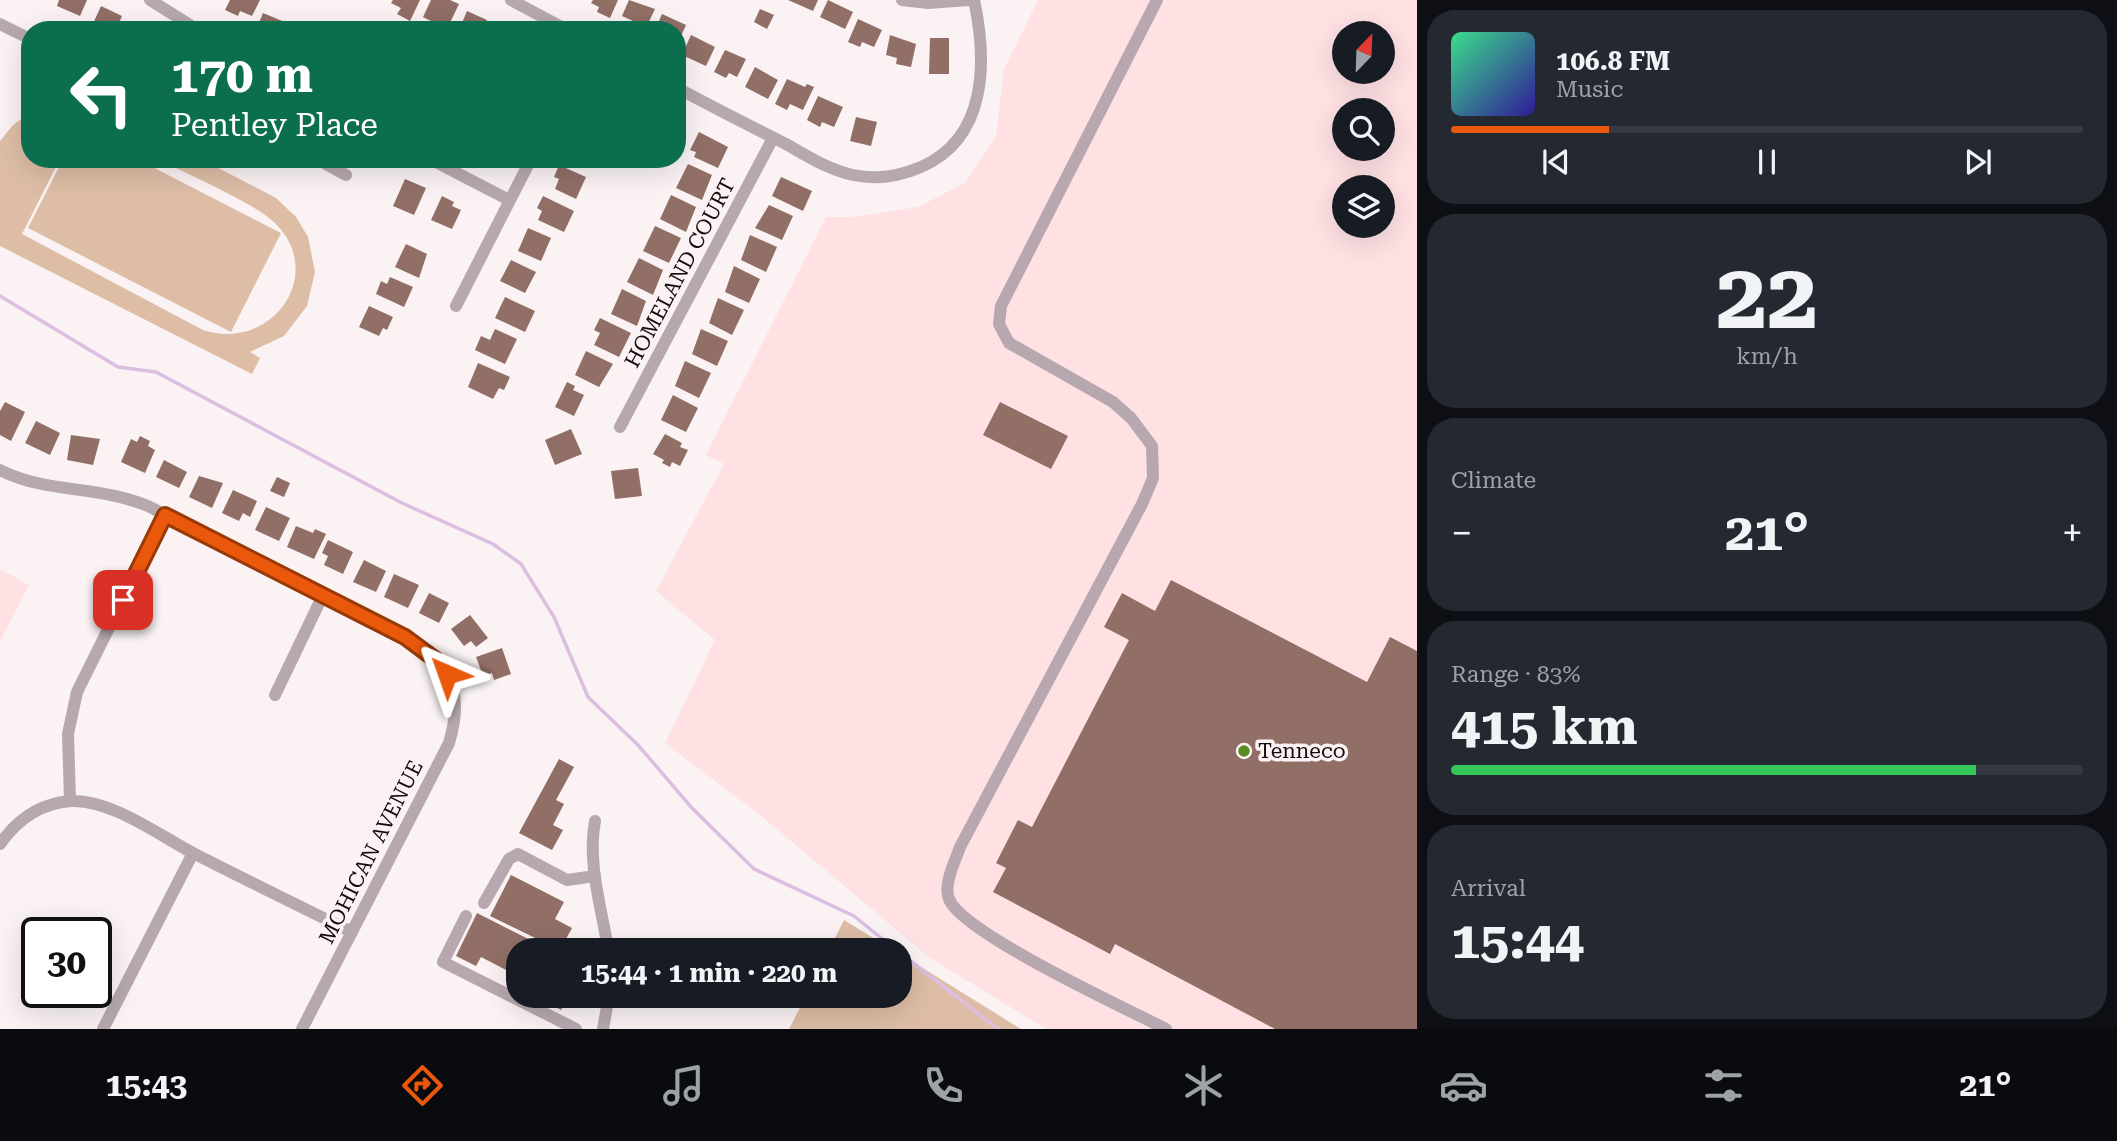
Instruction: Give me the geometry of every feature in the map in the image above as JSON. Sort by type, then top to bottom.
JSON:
[{"type":"street","points":[[150,0],[184,21]]},
{"type":"street","points":[[511,0],[550,21]]},
{"type":"street","points":[[686,93],[832,168],[864,176],[892,176],[913,170],[942,155],[968,124],[981,81],[981,33],[972,0],[928,3],[902,0]]},
{"type":"street","points":[[1157,0],[1001,306],[999,324],[1009,343],[1112,402],[1131,418],[1152,446],[1153,478],[1142,504],[960,847],[949,878],[948,898],[960,915],[990,938],[1166,1029]]},
{"type":"street","points":[[0,24],[21,34]]},
{"type":"street","name":"HOMELAND COURT","points":[[620,427],[774,138]]},
{"type":"street","points":[[334,168],[346,174]]},
{"type":"street","points":[[447,168],[509,200]]},
{"type":"street","points":[[456,306],[526,168]]},
{"type":"street","points":[[0,470],[35,483],[127,497],[323,595],[275,695]]},
{"type":"street","points":[[70,801],[68,734],[77,692],[165,515]]},
{"type":"street","name":"MOHICAN AVENUE","points":[[302,1029],[449,743],[457,706],[447,674],[425,650],[323,595]]},
{"type":"street","points":[[0,844],[21,820],[36,811],[70,801],[102,806],[352,932]]},
{"type":"street","points":[[595,821],[592,850],[606,938]]},
{"type":"street","points":[[103,1029],[193,853]]},
{"type":"street","points":[[484,903],[509,859],[518,854],[567,880],[595,876]]},
{"type":"street","points":[[466,916],[443,962],[576,1029]]},
{"type":"street","points":[[603,1029],[607,1008]]},
{"type":"shaded area","points":[[1038,0],[1417,0],[1417,1029],[1046,1029],[930,958],[912,943],[912,938],[906,938],[760,815],[665,743],[715,640],[656,591],[724,464],[706,455],[826,217],[853,217],[918,207],[965,183],[996,136],[1004,69]]},
{"type":"shaded area","points":[[21,119],[21,168],[55,168],[22,234],[203,330],[227,334],[250,330],[269,320],[284,305],[293,287],[296,266],[291,245],[277,225],[254,208],[176,168],[218,168],[276,198],[296,217],[308,237],[315,272],[307,306],[284,336],[250,352],[260,358],[252,374],[0,246],[0,141]]},
{"type":"shaded area","points":[[58,168],[155,168],[281,233],[231,332],[28,228]]},
{"type":"shaded area","points":[[0,569],[29,585],[0,641]]},
{"type":"shaded area","points":[[844,920],[873,938],[835,938]]},
{"type":"shaded area","points":[[912,961],[1021,1029],[789,1029],[800,1008],[912,1008]]},
{"type":"building","points":[[59,0],[87,0],[80,16],[57,6]]},
{"type":"building","points":[[230,0],[260,0],[252,16],[240,11],[238,16],[225,10]]},
{"type":"building","points":[[393,0],[420,0],[410,21],[397,14],[401,8],[391,3]]},
{"type":"building","points":[[431,0],[450,0],[459,4],[451,21],[431,21],[423,17]]},
{"type":"building","points":[[593,0],[618,0],[610,18],[597,12],[599,7],[591,3]]},
{"type":"building","points":[[629,0],[655,9],[649,21],[633,21],[622,16]]},
{"type":"building","points":[[788,0],[818,0],[813,11]]},
{"type":"building","points":[[828,0],[853,12],[845,29],[820,17]]},
{"type":"building","points":[[101,6],[122,16],[120,21],[94,21]]},
{"type":"building","points":[[760,9],[774,15],[767,29],[754,22]]},
{"type":"building","points":[[467,11],[487,20],[487,21],[463,21]]},
{"type":"building","points":[[263,13],[282,21],[260,21]]},
{"type":"building","points":[[662,14],[677,21],[659,21]]},
{"type":"building","points":[[858,19],[882,30],[874,47],[862,42],[860,47],[848,42]]},
{"type":"building","points":[[691,35],[715,47],[706,66],[686,57],[686,46]]},
{"type":"building","points":[[890,35],[916,44],[911,67],[896,64],[897,58],[886,55]]},
{"type":"building","points":[[930,38],[949,38],[949,74],[929,74]]},
{"type":"building","points":[[725,50],[746,59],[737,77],[729,73],[726,78],[714,72]]},
{"type":"building","points":[[755,67],[778,80],[768,99],[745,87]]},
{"type":"building","points":[[787,79],[805,87],[807,84],[814,87],[803,110],[790,104],[787,110],[775,104]]},
{"type":"building","points":[[818,96],[843,107],[834,127],[822,122],[820,127],[807,120]]},
{"type":"building","points":[[856,117],[877,122],[871,146],[850,141]]},
{"type":"building","points":[[699,132],[728,147],[718,168],[694,157],[696,152],[690,150]]},
{"type":"building","points":[[688,164],[712,175],[702,200],[676,188]]},
{"type":"building","points":[[558,168],[566,168],[586,177],[576,199],[555,189],[559,179],[554,177]]},
{"type":"building","points":[[781,177],[812,191],[803,211],[772,196]]},
{"type":"building","points":[[405,179],[426,188],[414,215],[393,206]]},
{"type":"building","points":[[671,195],[696,207],[686,232],[660,219]]},
{"type":"building","points":[[442,196],[454,202],[452,206],[461,210],[452,229],[431,220]]},
{"type":"building","points":[[543,196],[574,211],[564,232],[538,220],[542,211],[537,208]]},
{"type":"building","points":[[769,205],[793,216],[782,240],[755,228]]},
{"type":"building","points":[[655,226],[681,238],[669,263],[643,251]]},
{"type":"building","points":[[528,228],[551,238],[541,261],[518,251]]},
{"type":"building","points":[[750,235],[777,247],[766,272],[741,260]]},
{"type":"building","points":[[406,244],[427,254],[419,278],[395,267]]},
{"type":"building","points":[[639,258],[663,270],[653,295],[627,282]]},
{"type":"building","points":[[511,260],[536,272],[525,293],[500,281]]},
{"type":"building","points":[[734,266],[760,279],[749,303],[725,292]]},
{"type":"building","points":[[390,277],[413,287],[404,307],[376,294],[381,281],[387,284]]},
{"type":"building","points":[[622,289],[646,301],[637,326],[611,314]]},
{"type":"building","points":[[505,297],[535,311],[525,332],[495,318]]},
{"type":"building","points":[[718,298],[744,310],[732,335],[709,323]]},
{"type":"building","points":[[369,306],[393,317],[387,330],[383,328],[379,336],[359,327]]},
{"type":"building","points":[[600,318],[631,333],[619,357],[594,345],[600,333],[594,330]]},
{"type":"building","points":[[495,329],[517,339],[505,364],[475,350],[481,336],[490,340]]},
{"type":"building","points":[[701,329],[728,341],[717,366],[692,354]]},
{"type":"building","points":[[586,351],[613,364],[599,387],[575,375]]},
{"type":"building","points":[[685,361],[711,373],[699,398],[675,386]]},
{"type":"building","points":[[478,363],[510,377],[504,390],[499,388],[493,399],[468,387]]},
{"type":"building","points":[[567,382],[575,386],[573,390],[584,395],[574,416],[555,407]]},
{"type":"building","points":[[673,395],[698,408],[686,432],[661,420]]},
{"type":"building","points":[[5,402],[25,412],[11,441],[0,435],[0,411]]},
{"type":"building","points":[[1000,402],[1068,436],[1051,469],[983,435]]},
{"type":"building","points":[[36,421],[60,433],[50,455],[25,443]]},
{"type":"building","points":[[571,429],[582,454],[555,465],[545,440]]},
{"type":"building","points":[[665,434],[682,443],[680,447],[688,450],[680,466],[672,462],[670,467],[653,454]]},
{"type":"building","points":[[71,435],[100,439],[93,465],[67,460]]},
{"type":"building","points":[[140,436],[150,441],[148,446],[155,450],[145,473],[121,462],[131,439],[137,442]]},
{"type":"building","points":[[164,460],[187,472],[179,488],[156,477]]},
{"type":"building","points":[[638,468],[642,496],[615,499],[611,471]]},
{"type":"building","points":[[199,476],[223,483],[212,508],[189,497]]},
{"type":"building","points":[[277,477],[290,483],[284,497],[270,491]]},
{"type":"building","points":[[233,490],[257,501],[250,517],[243,513],[239,521],[222,513]]},
{"type":"building","points":[[266,507],[290,518],[279,541],[255,530]]},
{"type":"building","points":[[296,526],[313,533],[315,529],[326,534],[314,559],[287,547]]},
{"type":"building","points":[[328,540],[353,552],[343,574],[324,565],[328,556],[322,553]]},
{"type":"building","points":[[364,560],[386,571],[376,592],[353,582]]},
{"type":"building","points":[[394,574],[419,585],[408,608],[384,597]]},
{"type":"building","name":"Tenneco","points":[[1171,580],[1367,682],[1390,637],[1417,651],[1417,1029],[1275,1029],[1115,944],[1110,954],[993,892],[1006,868],[996,863],[1018,820],[1032,827],[1129,640],[1104,627],[1122,593],[1155,611]]},
{"type":"building","points":[[429,593],[449,603],[439,623],[419,613]]},
{"type":"building","points":[[470,615],[488,638],[476,647],[471,641],[464,646],[451,629]]},
{"type":"building","points":[[502,648],[511,674],[494,680],[492,673],[483,676],[476,657]]},
{"type":"building","points":[[559,759],[574,767],[556,800],[564,804],[553,825],[563,830],[552,850],[519,833]]},
{"type":"building","points":[[511,875],[564,902],[555,919],[572,928],[567,938],[535,938],[490,916]]},
{"type":"building","points":[[477,913],[526,938],[506,938],[506,970],[481,957],[476,966],[456,956]]},
{"type":"waterway","points":[[0,296],[118,367],[156,372],[402,503],[493,544],[521,564],[554,617],[588,697],[638,745],[692,808],[754,869],[854,916],[881,938]]},
{"type":"waterway","points":[[912,962],[998,1029]]},
{"type":"place","name":"Tenneco","points":[[1244,751]]},
{"type":"route","points":[[123,600],[165,515],[405,637],[425,650],[447,674]]}]
